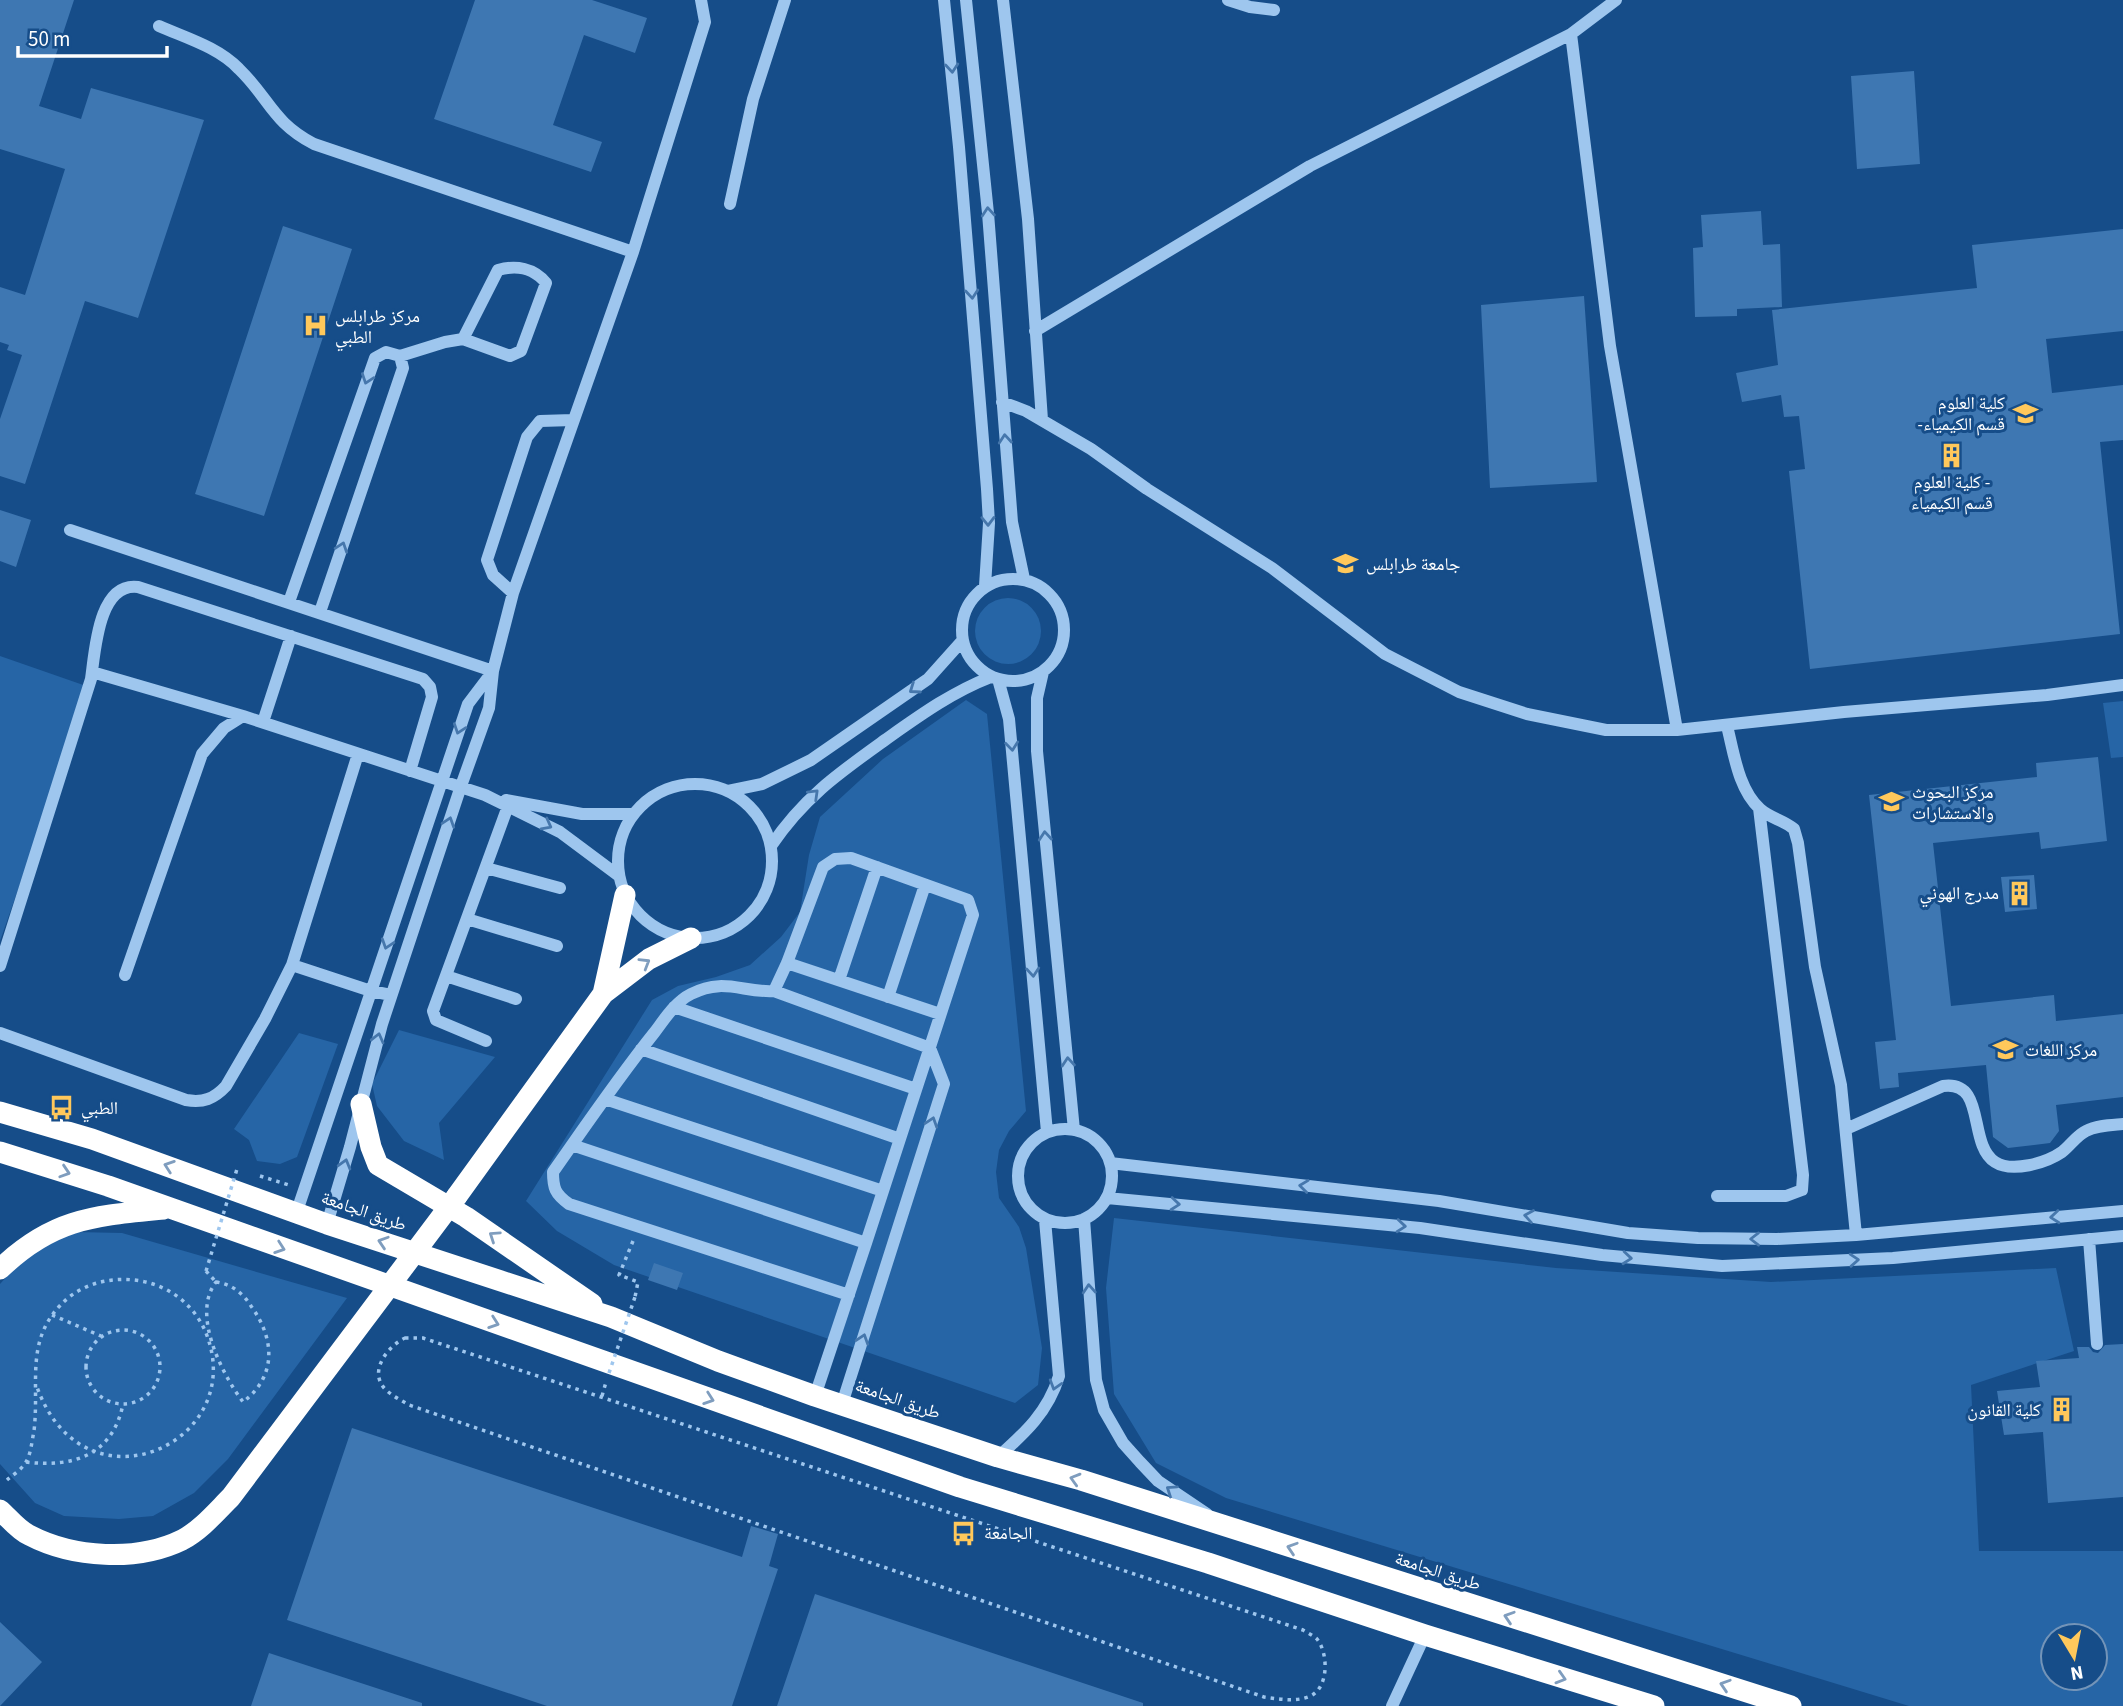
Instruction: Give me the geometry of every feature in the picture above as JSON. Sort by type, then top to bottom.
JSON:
[{"type":"highway","points":[[603,994],[622,885]]},
{"type":"highway","points":[[0,1510],[27,1535],[74,1551],[114,1554],[151,1551],[183,1539],[204,1524],[231,1497],[457,1196],[603,994],[649,959],[691,938]]},
{"type":"highway","points":[[361,1104],[378,1165],[466,1217],[611,1317]]},
{"type":"highway","name":"طريق الجامعة","points":[[0,1112],[92,1139],[298,1211],[327,1224],[611,1317],[718,1361],[998,1457],[1082,1480],[1791,1706]]},
{"type":"highway","points":[[0,1152],[108,1186],[960,1487],[1208,1563],[1425,1635],[1654,1706]]},
{"type":"highway","points":[[0,1269],[31,1241],[76,1221],[169,1208]]},
{"type":"street","points":[[327,1224],[391,995],[489,708],[493,670],[513,593],[633,252],[705,22],[701,0]]},
{"type":"street","points":[[730,204],[752,99],[785,0]]},
{"type":"street","points":[[944,0],[957,122],[987,489],[989,523],[985,586]]},
{"type":"street","points":[[966,0],[988,213],[1012,522],[1024,579]]},
{"type":"street","points":[[1003,0],[1028,219],[1042,420]]},
{"type":"street","points":[[1228,0],[1250,7],[1274,10]]},
{"type":"street","points":[[1035,331],[1310,166],[1571,34],[1616,0]]},
{"type":"street","points":[[159,26],[225,56],[240,69],[272,112],[293,133],[314,144],[633,252]]},
{"type":"street","points":[[1571,34],[1610,346],[1677,730]]},
{"type":"street","points":[[289,602],[375,358],[386,352],[400,356],[463,339],[510,356],[521,351],[546,284],[539,274],[512,266],[498,270],[463,339]]},
{"type":"street","points":[[320,612],[403,368],[400,356]]},
{"type":"street","points":[[1002,402],[1042,420],[1091,449],[1147,489],[1272,568],[1385,653],[1459,692],[1527,714],[1606,730],[1677,730],[2123,685]]},
{"type":"street","points":[[513,593],[493,575],[487,560],[527,437],[540,421],[573,421]]},
{"type":"street","points":[[70,530],[493,670]]},
{"type":"street","points":[[771,846],[788,819],[823,785],[945,698],[995,678],[1021,680],[1043,672],[1061,649],[1064,634],[1063,619],[1050,593],[1038,584],[1024,579],[1004,579],[985,586],[977,592],[965,610],[961,630],[962,641],[972,662],[995,678],[1009,719],[1047,1132]]},
{"type":"street","points":[[0,966],[92,672],[97,636],[113,595],[125,587],[138,587],[423,679],[432,692],[432,702],[410,771]]},
{"type":"street","points":[[263,722],[291,636]]},
{"type":"street","points":[[728,791],[762,784],[811,760],[928,680],[962,641]]},
{"type":"street","points":[[298,1211],[468,705],[493,670]]},
{"type":"street","points":[[92,672],[263,722],[485,795],[560,832],[622,885]]},
{"type":"street","points":[[1043,672],[1037,698],[1037,751],[1073,1130]]},
{"type":"street","points":[[125,975],[202,754],[224,728],[243,716]]},
{"type":"street","points":[[1717,1196],[1786,1196],[1802,1190],[1803,1175],[1759,808],[1741,779],[1727,726]]},
{"type":"street","points":[[0,1033],[186,1100],[207,1100],[217,1095],[226,1086],[265,1019],[292,965],[358,754]]},
{"type":"street","points":[[687,784],[708,785],[728,791],[743,800],[756,813],[771,846],[772,865],[768,885],[760,903],[747,918],[712,936],[691,938],[652,926],[636,912],[622,885],[617,854],[622,833],[633,814],[648,799],[666,789],[687,784]]},
{"type":"street","points":[[485,795],[582,814],[633,814]]},
{"type":"street","points":[[486,1041],[436,1020],[433,1011],[508,806]]},
{"type":"street","points":[[1759,808],[1794,829],[1798,843],[1815,967],[1841,1085],[1856,1235]]},
{"type":"street","points":[[774,991],[823,867],[835,859],[851,858],[968,900],[973,915],[815,1396]]},
{"type":"street","points":[[839,981],[877,867]]},
{"type":"street","points":[[486,868],[560,888]]},
{"type":"street","points":[[888,997],[925,885]]},
{"type":"street","points":[[467,919],[557,946]]},
{"type":"street","points":[[787,963],[940,1014]]},
{"type":"street","points":[[292,965],[391,995]]},
{"type":"street","points":[[446,976],[516,999]]},
{"type":"street","points":[[842,1404],[944,1084],[930,1048],[774,991],[761,992],[740,986],[719,986],[691,994],[674,1007],[572,1145],[553,1172],[553,1189],[558,1197],[569,1204],[849,1295]]},
{"type":"street","points":[[674,1007],[916,1089]]},
{"type":"street","points":[[641,1049],[900,1139]]},
{"type":"street","points":[[1846,1129],[1943,1086],[1955,1085],[1963,1088],[1971,1101],[1983,1147],[1997,1163],[2007,1166],[2045,1161],[2059,1154],[2084,1132],[2100,1126],[2123,1124]]},
{"type":"street","points":[[605,1099],[883,1191]]},
{"type":"street","points":[[1073,1130],[1096,1141],[1110,1163],[1112,1181],[1107,1198],[1094,1214],[1065,1224],[1045,1220],[1033,1212],[1018,1189],[1017,1175],[1019,1162],[1035,1139],[1047,1132],[1073,1130]]},
{"type":"street","points":[[572,1145],[866,1243]]},
{"type":"street","points":[[1110,1163],[1439,1201],[1628,1233],[1698,1238],[1856,1235],[2123,1211]]},
{"type":"street","points":[[1107,1198],[1420,1228],[1602,1255],[1723,1266],[1893,1258],[2123,1236]]},
{"type":"street","points":[[1084,1219],[1096,1381],[1104,1410],[1123,1443],[1158,1481],[1227,1528]]},
{"type":"street","points":[[998,1457],[1037,1420],[1051,1398],[1059,1376],[1045,1220]]},
{"type":"street","points":[[2089,1239],[2097,1344]]},
{"type":"street","points":[[1392,1706],[1425,1635]]},
{"type":"path","points":[[216,1282],[209,1292],[207,1319],[210,1335],[224,1376],[243,1402],[260,1387],[270,1355],[268,1335],[248,1301],[228,1283],[216,1282],[206,1271],[237,1169],[248,1172]]},
{"type":"path","points":[[260,1176],[304,1190]]},
{"type":"path","points":[[609,1373],[638,1282],[619,1275],[641,1227]]},
{"type":"path","points":[[7,1480],[26,1462],[32,1440],[37,1387],[35,1362],[40,1337],[52,1315],[70,1297],[92,1285],[116,1279],[142,1280],[165,1288],[186,1303],[201,1322],[211,1346],[214,1371],[202,1412],[189,1429],[173,1443],[153,1452],[132,1456],[94,1453],[56,1464],[26,1462]]},
{"type":"path","points":[[52,1315],[102,1336]]},
{"type":"path","points":[[113,1331],[138,1333],[149,1340],[156,1350],[160,1374],[155,1386],[136,1402],[123,1404],[101,1397],[87,1378],[88,1355],[93,1344],[102,1336],[113,1331]]},
{"type":"path","points":[[405,1338],[424,1338],[602,1396],[1303,1630],[1317,1638],[1324,1655],[1325,1672],[1321,1685],[1311,1696],[1289,1700],[1265,1697],[409,1405],[383,1387],[379,1377],[382,1359],[391,1345],[405,1338]]},
{"type":"path","points":[[37,1387],[44,1407],[56,1425],[71,1440],[94,1453]]},
{"type":"path","points":[[94,1453],[120,1422],[123,1404]]},
{"type":"shaded area","points":[[1008,598],[1021,601],[1031,608],[1038,618],[1041,631],[1038,644],[1031,654],[1021,661],[1008,664],[995,661],[985,654],[978,644],[975,631],[978,618],[985,608],[995,601]]},
{"type":"shaded area","points":[[0,656],[89,687],[0,941]]},
{"type":"shaded area","points":[[966,700],[987,714],[1026,1111],[1009,1131],[999,1150],[996,1172],[999,1198],[1019,1227],[1026,1248],[1042,1348],[1038,1385],[1015,1403],[614,1265],[557,1231],[526,1201],[652,1000],[678,986],[750,965],[781,937],[800,912],[809,855],[820,817],[883,759]]},
{"type":"shaded area","points":[[2123,701],[2123,757],[2111,758],[2103,703]]},
{"type":"shaded area","points":[[399,1030],[495,1057],[439,1123],[444,1160],[404,1141],[377,1106],[372,1084]]},
{"type":"shaded area","points":[[299,1033],[338,1044],[297,1157],[280,1164],[257,1161],[249,1140],[234,1129]]},
{"type":"shaded area","points":[[1114,1218],[1556,1268],[1771,1282],[2056,1268],[2074,1351],[1971,1385],[1979,1551],[2123,1551],[2123,1706],[1909,1706],[1226,1498],[1156,1463],[1114,1394],[1106,1288]]},
{"type":"shaded area","points":[[75,1232],[122,1233],[347,1298],[228,1459],[194,1493],[153,1516],[119,1519],[64,1516],[35,1503],[0,1464],[0,1284],[29,1252]]},
{"type":"building","points":[[0,0],[74,0],[39,106],[81,119],[91,88],[204,120],[138,318],[85,301],[25,484],[0,476],[0,419],[22,355],[7,350],[9,345],[0,342],[0,287],[25,295],[65,169],[0,149]]},
{"type":"building","points":[[475,0],[592,0],[647,18],[635,53],[584,35],[553,125],[602,142],[591,172],[434,119]]},
{"type":"building","points":[[1914,71],[1920,164],[1857,169],[1851,76]]},
{"type":"building","points":[[1761,211],[1763,245],[1780,244],[1782,307],[1737,309],[1737,316],[1695,317],[1693,248],[1703,247],[1701,215]]},
{"type":"building","points":[[283,226],[352,249],[264,516],[195,494]]},
{"type":"building","name":"كلية العلوم - قسم الكيمياء","points":[[2123,229],[2123,331],[2046,339],[2052,393],[2123,385],[2123,440],[2100,442],[2120,634],[1810,669],[1789,471],[1805,469],[1799,416],[1784,417],[1781,395],[1742,402],[1736,373],[1778,365],[1772,310],[1977,288],[1972,245]]},
{"type":"building","points":[[1584,296],[1597,482],[1490,488],[1481,305]]},
{"type":"building","points":[[0,510],[31,520],[16,567],[0,561]]},
{"type":"building","points":[[2098,757],[2107,841],[2041,849],[2039,832],[1933,843],[1951,1006],[2054,995],[2056,1021],[2123,1014],[2123,1097],[2056,1105],[2059,1131],[2050,1143],[2008,1148],[1993,1137],[1986,1065],[1898,1073],[1899,1087],[1880,1089],[1875,1042],[1896,1040],[1869,795],[2037,777],[2036,763]]},
{"type":"building","name":"مدرج الهوني","points":[[2034,875],[2037,909],[2005,912],[2001,877]]},
{"type":"building","points":[[654,1263],[683,1273],[677,1290],[648,1280]]},
{"type":"building","name":"كلية القانون","points":[[2123,1344],[2123,1497],[2048,1503],[2043,1432],[2004,1435],[1997,1391],[2040,1387],[2036,1361],[2079,1358],[2077,1347],[2089,1347],[2098,1353],[2105,1345]]},
{"type":"building","points":[[352,1428],[742,1557],[751,1526],[778,1534],[769,1566],[778,1569],[732,1706],[547,1706],[287,1620]]},
{"type":"building","points":[[815,1594],[1143,1703],[1143,1706],[777,1706]]},
{"type":"building","points":[[0,1622],[42,1662],[0,1706]]},
{"type":"building","points":[[269,1653],[422,1703],[422,1706],[251,1706]]},
{"type":"place","name":"مركز طرابلس الطبي","points":[[315,326]]},
{"type":"place","name":"كلية العلوم -قسم الكيمياء","points":[[2025,413]]},
{"type":"place","name":"كلية العلوم - قسم الكيمياء","points":[[1952,455]]},
{"type":"place","name":"جامعة طرابلس","points":[[1346,564]]},
{"type":"place","name":"مركز البحوث والاستشارات","points":[[1892,802]]},
{"type":"place","name":"مدرج الهوني","points":[[2019,893]]},
{"type":"place","name":"مركز اللغات","points":[[2005,1050]]},
{"type":"place","name":"الطبي","points":[[61,1108]]},
{"type":"place","name":"كلية القانون","points":[[2061,1410]]},
{"type":"place","name":"الجامعة","points":[[964,1533]]}]
